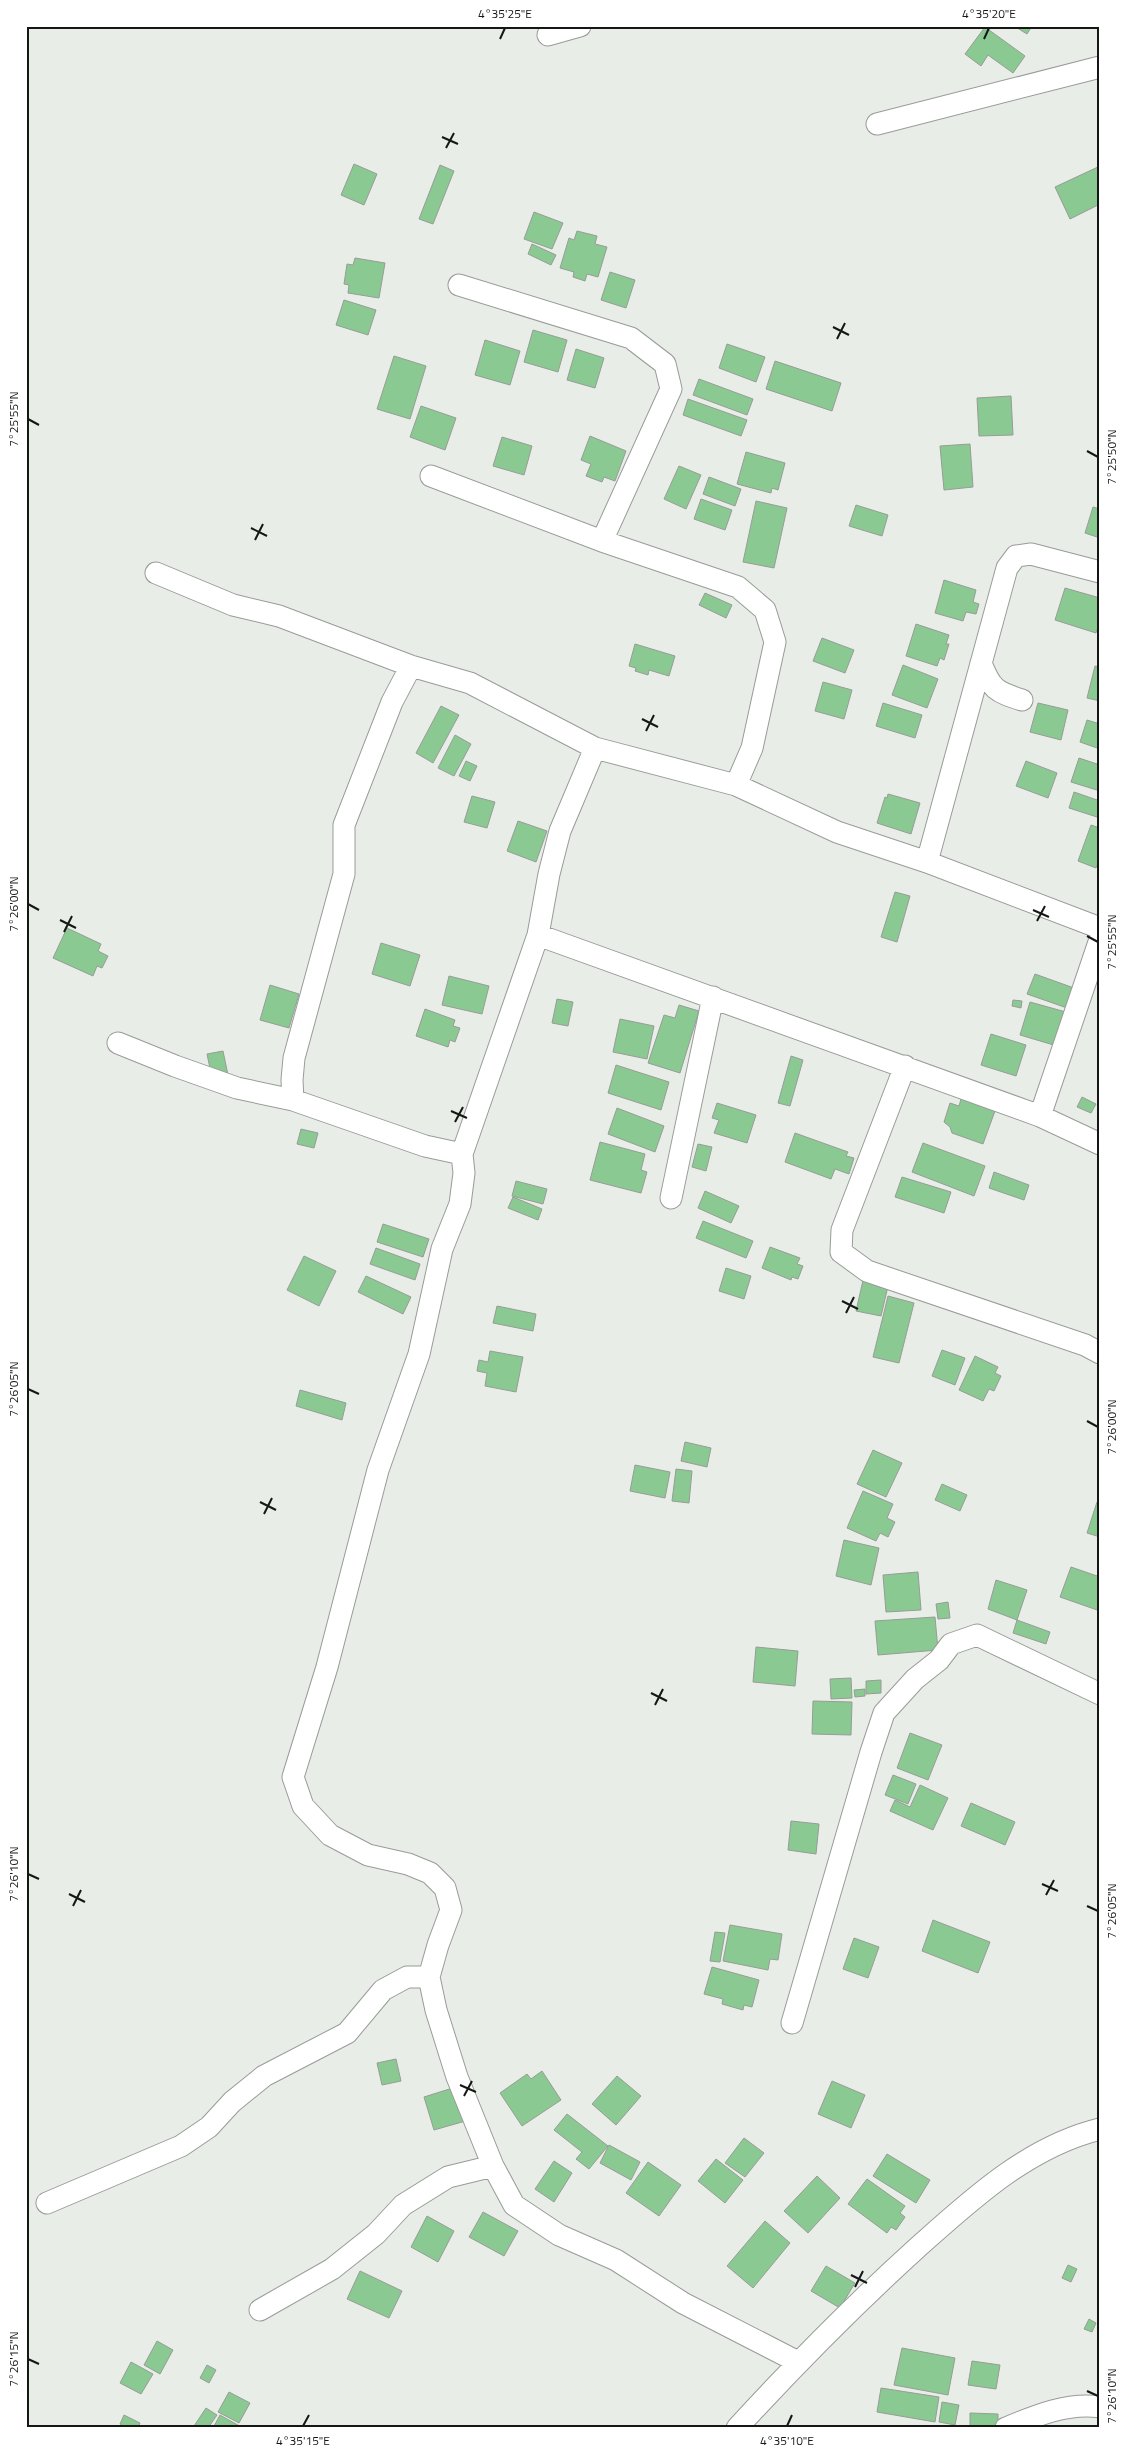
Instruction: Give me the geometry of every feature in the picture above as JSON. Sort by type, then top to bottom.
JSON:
[{"type":"street","points":[[548,35],[580,26]]},
{"type":"street","points":[[877,124],[1100,67]]},
{"type":"street","points":[[459,285],[631,338],[665,364],[671,389],[602,541]]},
{"type":"street","points":[[431,476],[602,541],[738,587],[765,610],[775,642],[752,748],[736,785]]},
{"type":"street","points":[[927,862],[1007,568],[1016,556],[1031,554],[1100,572]]},
{"type":"street","points":[[156,574],[233,606],[279,616],[411,666],[470,683],[595,748],[736,785],[837,832],[927,862],[1100,928]]},
{"type":"street","points":[[981,664],[988,683],[999,693],[1022,700]]},
{"type":"street","points":[[293,1100],[294,1058],[344,874],[344,825],[392,702],[411,666]]},
{"type":"street","points":[[595,748],[560,832],[549,874],[538,935],[462,1154],[464,1173],[460,1204],[442,1249],[420,1354],[378,1470],[327,1667],[293,1777],[303,1806],[330,1835],[368,1855],[408,1864],[430,1873],[445,1888],[451,1910],[438,1945],[430,1977],[436,2010],[457,2077],[493,2166],[514,2205],[559,2235],[616,2260],[683,2303],[798,2362]]},
{"type":"street","points":[[538,935],[1040,1116],[1100,1144]]},
{"type":"street","points":[[1040,1116],[1100,939]]},
{"type":"street","points":[[671,1198],[713,997]]},
{"type":"street","points":[[118,1043],[237,1088],[293,1100],[425,1146],[462,1154]]},
{"type":"street","points":[[905,1066],[842,1230],[841,1252],[867,1271],[1086,1345],[1100,1353]]},
{"type":"street","points":[[792,2023],[884,1713],[915,1679],[939,1660],[951,1644],[977,1635],[1100,1694]]},
{"type":"street","points":[[47,2203],[182,2146],[209,2127],[232,2102],[264,2076],[347,2033],[383,1990],[407,1976],[430,1977]]},
{"type":"street","points":[[737,2428],[798,2362],[881,2280],[965,2206],[1018,2164],[1084,2133],[1100,2129]]},
{"type":"street","points":[[260,2310],[332,2269],[376,2234],[403,2205],[441,2181],[448,2177],[493,2166]]},
{"type":"street","points":[[1006,2428],[1084,2404],[1100,2407]]},
{"type":"building","points":[[1014,26],[1032,26],[1027,34]]},
{"type":"building","points":[[985,27],[1025,56],[1013,73],[988,55],[981,66],[965,54]]},
{"type":"building","points":[[354,164],[377,174],[364,205],[341,195]]},
{"type":"building","points":[[440,165],[454,171],[433,224],[419,219]]},
{"type":"building","points":[[1100,166],[1100,204],[1070,219],[1055,187]]},
{"type":"building","points":[[534,212],[563,223],[552,249],[524,239]]},
{"type":"building","points":[[577,231],[597,236],[595,244],[607,247],[598,277],[587,274],[585,281],[573,277],[574,272],[560,268],[569,238],[574,240]]},
{"type":"building","points":[[532,244],[556,255],[551,265],[528,254]]},
{"type":"building","points":[[355,258],[385,263],[379,298],[348,293],[349,285],[344,284],[347,264],[353,265]]},
{"type":"building","points":[[610,272],[635,280],[626,308],[601,300]]},
{"type":"building","points":[[344,300],[376,310],[368,335],[336,325]]},
{"type":"building","points":[[533,330],[567,340],[558,372],[524,362]]},
{"type":"building","points":[[485,340],[520,351],[510,385],[475,375]]},
{"type":"building","points":[[727,344],[765,357],[756,382],[719,368]]},
{"type":"building","points":[[576,349],[604,358],[595,388],[567,380]]},
{"type":"building","points":[[394,356],[426,366],[410,419],[377,409]]},
{"type":"building","points":[[775,361],[841,383],[832,411],[766,389]]},
{"type":"building","points":[[699,379],[753,399],[747,415],[693,395]]},
{"type":"building","points":[[1011,396],[1013,435],[979,436],[977,398]]},
{"type":"building","points":[[688,399],[747,420],[741,436],[683,415]]},
{"type":"building","points":[[421,406],[456,418],[445,450],[410,437]]},
{"type":"building","points":[[590,436],[626,451],[615,481],[604,477],[602,482],[586,476],[591,464],[581,460]]},
{"type":"building","points":[[502,437],[532,446],[524,475],[493,466]]},
{"type":"building","points":[[970,444],[973,487],[944,490],[940,446]]},
{"type":"building","points":[[746,452],[785,463],[778,490],[772,488],[771,493],[737,484]]},
{"type":"building","points":[[679,466],[701,475],[686,509],[664,499]]},
{"type":"building","points":[[709,477],[741,489],[735,506],[703,494]]},
{"type":"building","points":[[701,499],[732,510],[725,530],[694,519]]},
{"type":"building","points":[[756,501],[787,508],[774,568],[743,562]]},
{"type":"building","points":[[856,505],[888,515],[882,536],[849,526]]},
{"type":"building","points":[[1093,507],[1100,509],[1100,538],[1085,533]]},
{"type":"building","points":[[944,580],[976,590],[973,602],[979,604],[976,614],[966,612],[963,621],[935,613]]},
{"type":"building","points":[[1065,588],[1100,598],[1100,620],[1096,633],[1055,620]]},
{"type":"building","points":[[705,593],[732,605],[726,618],[699,605]]},
{"type":"building","points":[[916,624],[949,635],[946,644],[949,644],[944,660],[940,658],[937,666],[906,656]]},
{"type":"building","points":[[822,638],[854,650],[845,673],[813,661]]},
{"type":"building","points":[[635,644],[675,656],[669,676],[649,670],[648,675],[635,671],[636,668],[629,666]]},
{"type":"building","points":[[903,665],[938,679],[927,708],[892,695]]},
{"type":"building","points":[[1095,666],[1100,667],[1100,701],[1087,698]]},
{"type":"building","points":[[823,682],[852,690],[844,719],[815,711]]},
{"type":"building","points":[[883,703],[922,715],[915,738],[876,726]]},
{"type":"building","points":[[1038,703],[1068,710],[1061,740],[1030,732]]},
{"type":"building","points":[[441,706],[459,715],[433,763],[416,753]]},
{"type":"building","points":[[1087,720],[1100,724],[1100,749],[1080,742]]},
{"type":"building","points":[[455,735],[471,744],[454,776],[438,768]]},
{"type":"building","points":[[1079,758],[1100,765],[1100,791],[1071,782]]},
{"type":"building","points":[[466,761],[477,766],[470,781],[459,776]]},
{"type":"building","points":[[1026,761],[1057,773],[1048,798],[1016,786]]},
{"type":"building","points":[[1074,792],[1100,801],[1097,817],[1069,808]]},
{"type":"building","points":[[888,794],[920,803],[911,834],[877,823],[885,797],[887,798]]},
{"type":"building","points":[[472,796],[495,802],[487,828],[464,822]]},
{"type":"building","points":[[518,821],[547,831],[536,862],[507,851]]},
{"type":"building","points":[[1091,825],[1100,828],[1100,858],[1096,868],[1078,861]]},
{"type":"building","points":[[895,892],[910,896],[897,942],[881,937]]},
{"type":"building","points":[[67,928],[101,944],[98,951],[108,956],[102,968],[97,966],[93,976],[53,958]]},
{"type":"building","points":[[381,943],[420,955],[410,986],[372,974]]},
{"type":"building","points":[[1035,974],[1074,988],[1067,1008],[1027,994]]},
{"type":"building","points":[[449,976],[489,986],[482,1014],[442,1005]]},
{"type":"building","points":[[270,985],[299,994],[289,1028],[260,1020]]},
{"type":"building","points":[[557,999],[573,1002],[568,1026],[552,1023]]},
{"type":"building","points":[[1013,1000],[1022,1001],[1021,1008],[1012,1006]]},
{"type":"building","points":[[1030,1002],[1066,1012],[1057,1046],[1020,1035]]},
{"type":"building","points":[[679,1005],[699,1011],[680,1073],[648,1063],[664,1015],[675,1018]]},
{"type":"building","points":[[425,1009],[455,1020],[453,1026],[460,1028],[455,1042],[450,1040],[448,1047],[416,1036]]},
{"type":"building","points":[[620,1019],[654,1026],[647,1059],[613,1052]]},
{"type":"building","points":[[991,1034],[1026,1045],[1016,1076],[981,1065]]},
{"type":"building","points":[[223,1051],[228,1075],[212,1078],[207,1054]]},
{"type":"building","points":[[791,1056],[803,1060],[790,1106],[778,1103]]},
{"type":"building","points":[[616,1065],[669,1082],[661,1110],[608,1093]]},
{"type":"building","points":[[1082,1097],[1096,1104],[1091,1113],[1077,1107]]},
{"type":"building","points":[[961,1099],[995,1111],[983,1144],[952,1133],[950,1127],[944,1122],[950,1103],[959,1106]]},
{"type":"building","points":[[717,1103],[756,1115],[747,1143],[714,1133],[719,1120],[712,1118]]},
{"type":"building","points":[[617,1108],[664,1126],[655,1152],[608,1134]]},
{"type":"building","points":[[301,1129],[318,1133],[314,1148],[297,1144]]},
{"type":"building","points":[[795,1133],[848,1152],[846,1156],[854,1158],[849,1174],[835,1169],[831,1179],[785,1162]]},
{"type":"building","points":[[600,1142],[645,1154],[641,1170],[647,1172],[641,1193],[590,1180]]},
{"type":"building","points":[[923,1143],[985,1166],[974,1196],[912,1172]]},
{"type":"building","points":[[698,1144],[712,1147],[706,1171],[692,1167]]},
{"type":"building","points":[[994,1172],[1029,1185],[1024,1200],[989,1188]]},
{"type":"building","points":[[902,1177],[951,1192],[944,1213],[895,1197]]},
{"type":"building","points":[[516,1181],[547,1189],[543,1204],[512,1196]]},
{"type":"building","points":[[705,1191],[739,1206],[731,1223],[698,1208]]},
{"type":"building","points":[[513,1197],[542,1209],[538,1220],[508,1208]]},
{"type":"building","points":[[703,1221],[753,1241],[746,1258],[696,1238]]},
{"type":"building","points":[[383,1224],[429,1239],[423,1257],[377,1242]]},
{"type":"building","points":[[770,1247],[800,1258],[797,1264],[803,1266],[798,1279],[792,1277],[791,1280],[762,1268]]},
{"type":"building","points":[[376,1248],[420,1264],[415,1280],[370,1264]]},
{"type":"building","points":[[304,1256],[336,1271],[319,1306],[287,1290]]},
{"type":"building","points":[[726,1268],[751,1276],[744,1299],[719,1291]]},
{"type":"building","points":[[366,1276],[411,1297],[403,1314],[358,1292]]},
{"type":"building","points":[[864,1276],[889,1282],[881,1316],[856,1311]]},
{"type":"building","points":[[888,1296],[914,1303],[899,1363],[873,1357]]},
{"type":"building","points":[[497,1306],[536,1314],[533,1331],[493,1323]]},
{"type":"building","points":[[942,1350],[965,1358],[955,1385],[932,1376]]},
{"type":"building","points":[[490,1351],[523,1357],[516,1392],[485,1386],[487,1373],[477,1371],[479,1360],[488,1362]]},
{"type":"building","points":[[975,1356],[998,1367],[995,1373],[1001,1376],[994,1391],[989,1389],[983,1401],[959,1390]]},
{"type":"building","points":[[300,1390],[346,1403],[342,1420],[296,1406]]},
{"type":"building","points":[[685,1442],[711,1448],[707,1467],[681,1461]]},
{"type":"building","points":[[873,1450],[902,1463],[886,1497],[857,1484]]},
{"type":"building","points":[[635,1465],[670,1472],[665,1498],[630,1491]]},
{"type":"building","points":[[676,1469],[692,1471],[689,1503],[672,1501]]},
{"type":"building","points":[[942,1484],[967,1495],[960,1511],[935,1500]]},
{"type":"building","points":[[863,1491],[893,1504],[887,1518],[895,1522],[888,1537],[880,1533],[876,1541],[847,1528]]},
{"type":"building","points":[[1097,1502],[1100,1503],[1100,1537],[1087,1533]]},
{"type":"building","points":[[844,1540],[879,1548],[871,1585],[836,1576]]},
{"type":"building","points":[[1071,1567],[1100,1577],[1100,1611],[1060,1597]]},
{"type":"building","points":[[918,1572],[921,1610],[886,1612],[883,1575]]},
{"type":"building","points":[[996,1580],[1027,1590],[1017,1620],[988,1609]]},
{"type":"building","points":[[948,1602],[950,1618],[938,1619],[936,1604]]},
{"type":"building","points":[[935,1617],[938,1650],[878,1655],[875,1621]]},
{"type":"building","points":[[1017,1620],[1050,1632],[1046,1644],[1013,1633]]},
{"type":"building","points":[[756,1647],[798,1651],[795,1686],[753,1682]]},
{"type":"building","points":[[851,1678],[852,1698],[831,1699],[830,1679]]},
{"type":"building","points":[[881,1680],[881,1693],[866,1694],[866,1681]]},
{"type":"building","points":[[865,1689],[865,1696],[855,1697],[854,1690]]},
{"type":"building","points":[[813,1701],[852,1702],[851,1735],[812,1734]]},
{"type":"building","points":[[910,1733],[942,1745],[928,1780],[897,1768]]},
{"type":"building","points":[[893,1775],[916,1784],[908,1804],[885,1795]]},
{"type":"building","points":[[920,1785],[948,1798],[933,1830],[890,1811],[895,1800],[910,1807]]},
{"type":"building","points":[[971,1803],[1015,1822],[1005,1845],[961,1826]]},
{"type":"building","points":[[791,1821],[819,1824],[816,1854],[788,1850]]},
{"type":"building","points":[[933,1920],[990,1942],[978,1973],[922,1951]]},
{"type":"building","points":[[730,1925],[782,1934],[778,1960],[770,1959],[768,1970],[723,1961]]},
{"type":"building","points":[[715,1932],[725,1933],[720,1962],[710,1961]]},
{"type":"building","points":[[854,1938],[879,1947],[868,1978],[843,1969]]},
{"type":"building","points":[[712,1967],[759,1980],[752,2007],[744,2005],[743,2010],[722,2004],[723,1999],[704,1994]]},
{"type":"building","points":[[396,2059],[401,2081],[382,2085],[377,2063]]},
{"type":"building","points":[[542,2071],[561,2100],[522,2126],[500,2093],[527,2074],[531,2079]]},
{"type":"building","points":[[617,2076],[641,2096],[616,2125],[592,2104]]},
{"type":"building","points":[[832,2081],[865,2095],[851,2128],[818,2114]]},
{"type":"building","points":[[459,2086],[469,2120],[434,2130],[424,2097]]},
{"type":"building","points":[[567,2114],[608,2146],[589,2169],[576,2159],[582,2152],[554,2130]]},
{"type":"building","points":[[744,2138],[764,2153],[745,2177],[725,2163]]},
{"type":"building","points":[[609,2145],[640,2162],[631,2180],[600,2163]]},
{"type":"building","points":[[887,2154],[930,2180],[916,2203],[873,2176]]},
{"type":"building","points":[[716,2159],[743,2180],[725,2203],[698,2181]]},
{"type":"building","points":[[554,2161],[572,2173],[554,2202],[535,2189]]},
{"type":"building","points":[[648,2162],[681,2185],[659,2216],[626,2193]]},
{"type":"building","points":[[817,2176],[840,2198],[808,2233],[784,2211]]},
{"type":"building","points":[[867,2179],[905,2206],[900,2213],[905,2217],[896,2230],[891,2227],[887,2233],[848,2204]]},
{"type":"building","points":[[483,2212],[518,2231],[504,2256],[469,2237]]},
{"type":"building","points":[[427,2216],[454,2231],[438,2262],[411,2247]]},
{"type":"building","points":[[765,2221],[790,2243],[753,2288],[727,2266]]},
{"type":"building","points":[[1068,2265],[1077,2269],[1071,2282],[1062,2278]]},
{"type":"building","points":[[826,2266],[855,2283],[840,2308],[811,2291]]},
{"type":"building","points":[[360,2271],[402,2291],[389,2318],[347,2299]]},
{"type":"building","points":[[1089,2319],[1096,2323],[1092,2332],[1084,2329]]},
{"type":"building","points":[[157,2341],[173,2350],[160,2374],[144,2365]]},
{"type":"building","points":[[902,2348],[955,2358],[948,2395],[894,2385]]},
{"type":"building","points":[[972,2361],[1000,2365],[996,2389],[968,2385]]},
{"type":"building","points":[[131,2362],[153,2374],[141,2394],[120,2383]]},
{"type":"building","points":[[207,2365],[216,2370],[209,2383],[200,2378]]},
{"type":"building","points":[[881,2388],[939,2397],[935,2422],[877,2412]]},
{"type":"building","points":[[229,2392],[250,2403],[239,2423],[218,2412]]},
{"type":"building","points":[[942,2402],[959,2405],[955,2425],[939,2422]]},
{"type":"building","points":[[206,2408],[217,2415],[208,2428],[196,2428],[194,2426]]},
{"type":"building","points":[[970,2413],[998,2414],[998,2428],[970,2428]]},
{"type":"building","points":[[124,2415],[140,2423],[138,2428],[127,2428],[120,2424]]},
{"type":"building","points":[[220,2415],[243,2428],[213,2428]]}]
